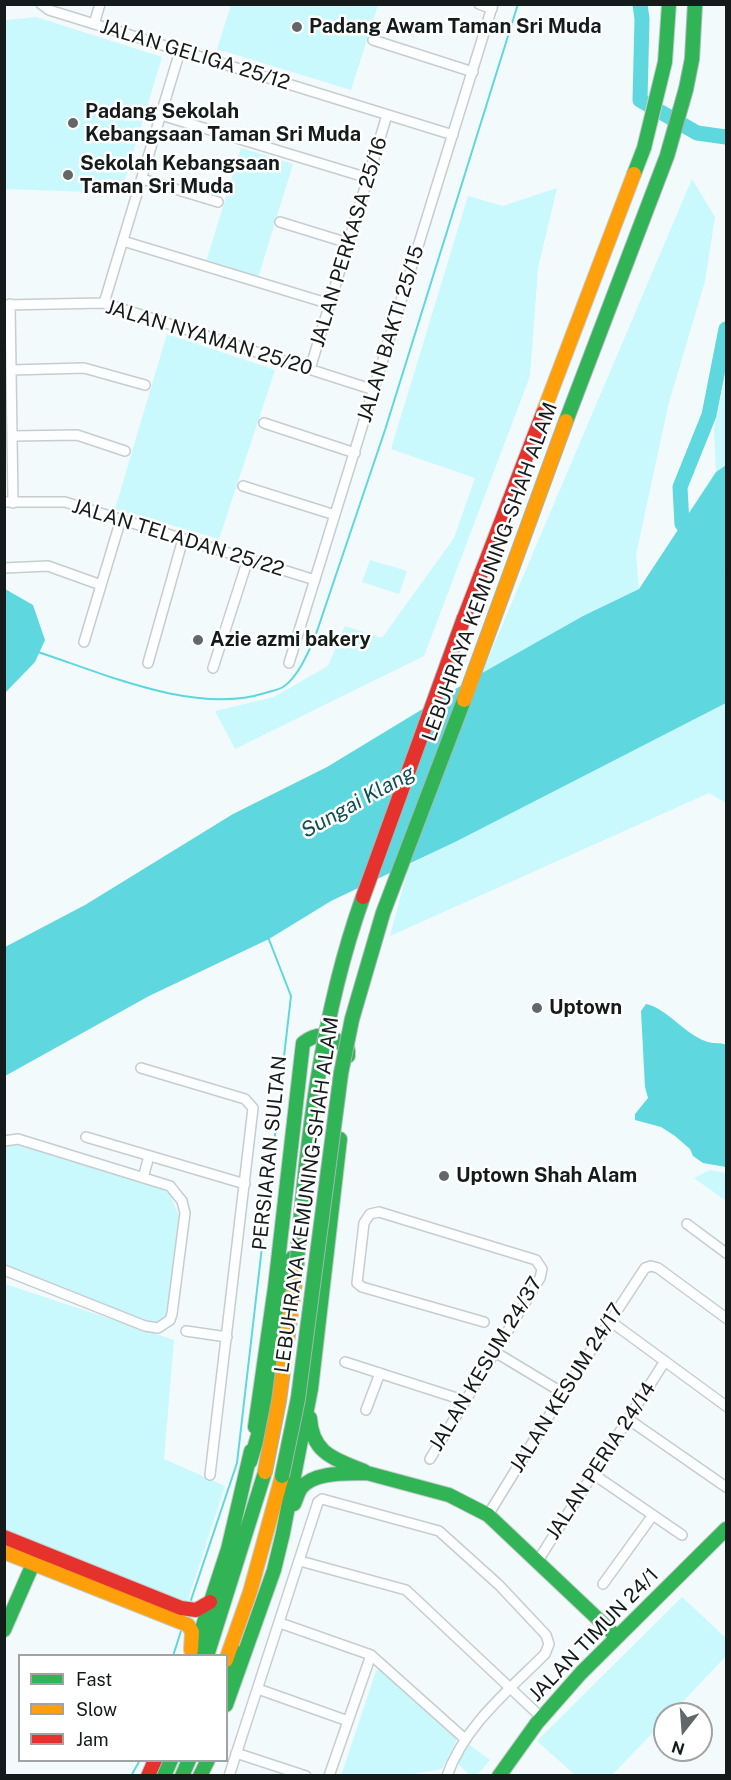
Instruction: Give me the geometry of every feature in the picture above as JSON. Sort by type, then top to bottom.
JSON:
[{"type":"main road","name":"LEBUHRAYA KEMUNING-SHAH ALAM","points":[[208,1654],[265,1472],[279,1401],[294,1300],[300,1226],[323,1048],[340,973],[356,918],[464,618],[644,148],[665,62],[669,4]]},
{"type":"main road","name":"LEBUHRAYA KEMUNING-SHAH ALAM","points":[[238,1631],[282,1476],[298,1399],[341,1073],[360,982],[382,910],[449,740],[667,156],[692,59],[695,4]]},
{"type":"main road","name":"PERSIARAN SULTAN","points":[[192,1654],[228,1549],[250,1462],[275,1287],[303,1043],[311,1035],[338,1038],[348,1050],[333,1208],[311,1389],[274,1570],[228,1699]]},
{"type":"main road","points":[[250,1462],[269,1398],[287,1280],[300,1226]]},
{"type":"main road","points":[[311,1389],[309,1428],[315,1444],[324,1453],[367,1473],[449,1495],[488,1515],[616,1637]]},
{"type":"main road","points":[[283,1533],[302,1486],[324,1477],[367,1473]]},
{"type":"main road","name":"JALAN TIMUN 24/1","points":[[500,1776],[513,1754],[541,1718],[616,1637],[725,1533]]},
{"type":"main road","points":[[4,1537],[36,1557],[188,1625],[192,1632],[191,1654]]},
{"type":"main road","points":[[4,1552],[36,1557],[181,1608],[195,1611],[202,1609],[210,1602]]},
{"type":"main road","points":[[4,1630],[36,1557]]},
{"type":"main road","points":[[228,1655],[238,1631]]},
{"type":"main road","points":[[228,1668],[238,1631]]},
{"type":"main road","points":[[148,1776],[155,1762]]},
{"type":"main road","points":[[164,1776],[171,1762]]},
{"type":"main road","points":[[182,1776],[189,1762]]},
{"type":"main road","points":[[200,1776],[207,1762]]},
{"type":"street","name":"JALAN GELIGA 25/12","points":[[41,4],[49,10],[453,135]]},
{"type":"street","points":[[94,24],[100,4]]},
{"type":"street","points":[[479,4],[493,7]]},
{"type":"street","name":"JALAN BAKTI 25/15","points":[[289,663],[493,7]]},
{"type":"street","points":[[373,40],[473,72]]},
{"type":"street","points":[[104,303],[180,51]]},
{"type":"street","points":[[161,115],[368,178]]},
{"type":"street","name":"JALAN PERKASA 25/16","points":[[310,369],[387,115]]},
{"type":"street","points":[[142,178],[218,202]]},
{"type":"street","points":[[280,222],[348,243]]},
{"type":"street","points":[[123,241],[330,304]]},
{"type":"street","name":"JALAN NYAMAN 25/20","points":[[7,304],[104,303],[374,390]]},
{"type":"street","points":[[7,304],[12,436],[9,502]]},
{"type":"street","points":[[11,370],[84,368],[145,385]]},
{"type":"street","points":[[264,423],[354,453]]},
{"type":"street","points":[[12,436],[77,435],[125,451]]},
{"type":"street","points":[[243,486],[335,515]]},
{"type":"street","name":"JALAN TELADAN 25/22","points":[[9,502],[65,502],[315,580]]},
{"type":"street","points":[[84,642],[121,519]]},
{"type":"street","points":[[148,663],[183,539]]},
{"type":"street","points":[[213,668],[248,559]]},
{"type":"street","points":[[4,568],[48,566],[101,585]]},
{"type":"street","points":[[141,1068],[245,1099],[253,1108],[210,1475]]},
{"type":"street","points":[[86,1137],[245,1184]]},
{"type":"street","points":[[4,1141],[18,1138],[170,1186],[184,1206],[172,1314],[170,1320],[158,1328],[145,1326],[4,1270]]},
{"type":"street","points":[[142,1178],[149,1156]]},
{"type":"street","name":"JALAN KESUM 24/37","points":[[430,1459],[540,1278],[542,1269],[536,1260],[379,1212],[370,1214],[364,1223],[357,1283],[362,1287],[484,1322]]},
{"type":"street","points":[[687,1224],[726,1253]]},
{"type":"street","name":"JALAN KESUM 24/17","points":[[488,1515],[563,1393],[645,1268],[651,1266],[658,1268],[726,1318]]},
{"type":"street","points":[[610,1321],[726,1406]]},
{"type":"street","points":[[186,1331],[227,1336]]},
{"type":"street","points":[[495,1352],[563,1393]]},
{"type":"street","name":"JALAN PERIA 24/14","points":[[537,1562],[665,1361]]},
{"type":"street","points":[[345,1362],[466,1401]]},
{"type":"street","points":[[366,1410],[380,1373]]},
{"type":"street","points":[[628,1419],[726,1487]]},
{"type":"street","points":[[592,1474],[682,1535]]},
{"type":"street","points":[[229,1776],[318,1502],[322,1499],[435,1529],[499,1585],[546,1635],[549,1644],[545,1654],[510,1688],[465,1739],[447,1776]]},
{"type":"street","points":[[603,1584],[653,1515]]},
{"type":"street","points":[[300,1561],[406,1590],[541,1718]]},
{"type":"street","points":[[280,1623],[370,1655],[465,1739]]},
{"type":"street","points":[[329,1776],[370,1655]]},
{"type":"street","points":[[258,1689],[348,1721]]},
{"type":"street","points":[[236,1753],[306,1776]]},
{"type":"shaded area","name":"Padang Awam Taman Sri Muda","points":[[231,5],[378,5],[351,90],[217,49]]},
{"type":"shaded area","name":"Padang Sekolah Kebangsaan Taman Sri Muda","points":[[36,17],[162,57],[121,193],[5,189],[5,20]]},
{"type":"shaded area","points":[[241,148],[293,164],[258,278],[206,262]]},
{"type":"shaded area","points":[[692,179],[715,217],[705,281],[668,406],[636,555],[639,589],[583,616],[482,673]]},
{"type":"shaded area","points":[[557,188],[538,268],[530,376],[424,656],[235,749],[215,711],[274,697],[328,666],[345,626],[382,638],[454,538],[475,478],[391,449],[468,196],[503,206]]},
{"type":"shaded area","points":[[167,334],[275,370],[219,539],[115,509]]},
{"type":"shaded area","points":[[726,375],[726,465],[716,472],[714,430]]},
{"type":"shaded area","points":[[370,560],[407,571],[399,594],[362,582]]},
{"type":"shaded area","points":[[726,703],[726,803],[709,793],[390,936],[409,865]]},
{"type":"shaded area","points":[[14,1144],[169,1193],[179,1216],[167,1313],[161,1320],[146,1321],[5,1265],[4,1147]]},
{"type":"shaded area","points":[[710,1170],[726,1173],[726,1201],[694,1178]]},
{"type":"shaded area","points":[[5,1284],[174,1340],[164,1459],[225,1486],[183,1614],[5,1534]]},
{"type":"shaded area","points":[[682,1597],[726,1638],[726,1656],[682,1702],[653,1702],[653,1732],[612,1775],[575,1775],[537,1741]]},
{"type":"shaded area","points":[[381,1669],[457,1736],[442,1769],[407,1775],[341,1776],[376,1671]]},
{"type":"shaded area","points":[[468,1744],[490,1760],[477,1775],[470,1775],[458,1764]]},
{"type":"water","name":"Sungai Klang","points":[[726,465],[726,703],[457,841],[331,901],[269,939],[149,996],[5,1076],[5,947],[85,905],[233,814],[327,767],[482,673],[583,616],[639,589],[716,472]]},
{"type":"water","points":[[5,589],[33,605],[45,640],[35,662],[5,693]]},
{"type":"water","points":[[646,1004],[654,1006],[700,1039],[726,1045],[726,1167],[703,1163],[693,1156],[690,1149],[675,1136],[661,1127],[635,1120],[635,1114],[648,1098],[645,1087],[641,1011]]},
{"type":"waterway","points":[[38,652],[151,689],[210,699],[238,698],[277,690],[293,677],[315,637],[385,430],[518,4]]},
{"type":"waterway","points":[[640,4],[642,19],[640,100],[697,133],[726,137]]},
{"type":"waterway","points":[[726,329],[709,415],[680,487],[682,524],[726,561]]},
{"type":"waterway","points":[[191,1600],[237,1463],[291,996],[268,937]]},
{"type":"waterway","points":[[174,1654],[181,1631]]},
{"type":"waterway","points":[[131,1776],[139,1762]]},
{"type":"traffic: fast","points":[[634,174],[644,148],[665,62],[669,4]]},
{"type":"traffic: fast","points":[[566,421],[667,156],[692,59],[695,4]]},
{"type":"traffic: fast","points":[[282,1476],[298,1399],[341,1073],[352,1019],[383,913],[464,700]]},
{"type":"traffic: fast","points":[[296,1273],[317,1083],[336,989],[363,897]]},
{"type":"traffic: fast","points":[[255,1427],[275,1287],[303,1043],[315,1036],[327,1036],[343,1045],[348,1050],[348,1056]]},
{"type":"traffic: fast","points":[[228,1699],[274,1570],[283,1533],[311,1389],[340,1139]]},
{"type":"traffic: fast","points":[[250,1462],[269,1398],[292,1258]]},
{"type":"traffic: fast","points":[[310,1418],[315,1440],[327,1454],[364,1471]]},
{"type":"traffic: fast","points":[[194,1654],[228,1549],[251,1451]]},
{"type":"traffic: fast","points":[[208,1654],[265,1472]]},
{"type":"traffic: fast","points":[[367,1473],[449,1495],[488,1515],[617,1637]]},
{"type":"traffic: fast","points":[[294,1504],[301,1489],[315,1478],[333,1474],[367,1473]]},
{"type":"traffic: fast","points":[[499,1776],[537,1723],[581,1673],[726,1529]]},
{"type":"traffic: fast","points":[[4,1630],[36,1557]]},
{"type":"traffic: fast","points":[[228,1669],[233,1650]]},
{"type":"traffic: fast","points":[[164,1776],[170,1762]]},
{"type":"traffic: fast","points":[[182,1776],[188,1762]]},
{"type":"traffic: fast","points":[[200,1776],[207,1762]]},
{"type":"traffic: slow","points":[[543,413],[634,174]]},
{"type":"traffic: slow","points":[[464,700],[566,421]]},
{"type":"traffic: slow","points":[[265,1472],[279,1401],[296,1273]]},
{"type":"traffic: slow","points":[[228,1654],[250,1592],[282,1476]]},
{"type":"traffic: slow","points":[[4,1552],[188,1625],[192,1632],[191,1650]]},
{"type":"traffic: jam","points":[[464,618],[543,413]]},
{"type":"traffic: jam","points":[[363,897],[464,618]]},
{"type":"traffic: jam","points":[[4,1537],[181,1608],[196,1610],[210,1602]]},
{"type":"traffic: jam","points":[[148,1776],[154,1762]]},
{"type":"place","name":"Padang Awam Taman Sri Muda","points":[[297,27]]},
{"type":"place","name":"Padang Sekolah Kebangsaan Taman Sri Muda","points":[[73,123]]},
{"type":"place","name":"Sekolah Kebangsaan Taman Sri Muda","points":[[68,175]]},
{"type":"place","name":"Azie azmi bakery","points":[[198,640]]},
{"type":"place","name":"Uptown","points":[[537,1008]]},
{"type":"place","name":"Uptown Shah Alam","points":[[444,1176]]}]
